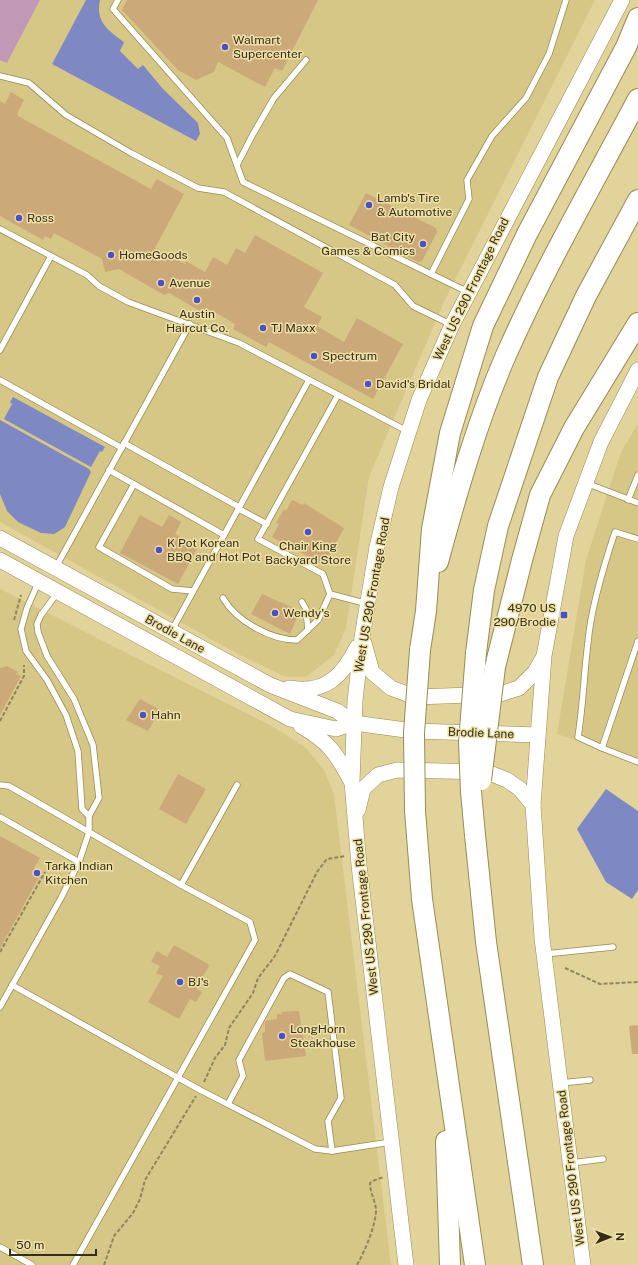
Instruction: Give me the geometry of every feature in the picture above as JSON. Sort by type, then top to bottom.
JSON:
[{"type":"highway","points":[[475,1265],[422,899],[415,811],[414,733],[420,650],[426,610],[432,529],[450,432],[483,326],[527,234],[626,47],[638,18]]},
{"type":"highway","points":[[426,610],[466,462],[506,355],[546,274],[638,99]]},
{"type":"highway","points":[[533,1265],[486,942],[470,792],[470,742],[476,653],[484,590],[498,526],[548,377],[586,296],[638,200]]},
{"type":"highway","points":[[475,835],[488,714],[495,667],[540,495],[574,428],[638,323]]},
{"type":"highway","points":[[445,1063],[450,1265]]},
{"type":"main road","name":"West US 290 Frontage Road","points":[[406,1265],[355,822],[352,782],[354,723],[362,637],[377,547],[390,495],[419,400],[452,325],[622,0]]},
{"type":"main road","name":"West US 290 Frontage Road","points":[[583,1265],[545,954],[533,805],[544,656],[566,536],[601,442],[638,370]]},
{"type":"main road","name":"Brodie Lane","points":[[0,538],[270,685],[337,711],[354,723]]},
{"type":"main road","points":[[0,551],[28,566],[47,572],[51,572],[55,568]]},
{"type":"main road","name":"Brodie Lane","points":[[0,560],[290,719],[336,729],[354,723],[412,731],[538,735]]},
{"type":"main road","points":[[362,637],[372,672],[391,688],[415,697],[500,694],[519,688],[535,672],[544,656]]},
{"type":"main road","points":[[270,685],[301,690],[321,687],[330,682],[348,665],[362,637]]},
{"type":"main road","points":[[290,719],[317,735],[332,748],[352,782]]},
{"type":"main road","points":[[355,822],[363,790],[378,775],[397,770],[487,772],[507,780],[520,789],[533,805]]},
{"type":"lane","points":[[118,0],[114,9],[227,138],[243,182],[468,292]]},
{"type":"lane","points":[[431,274],[468,199],[467,180],[492,136],[526,98],[549,54],[566,0]]},
{"type":"lane","points":[[237,165],[274,98],[306,60]]},
{"type":"lane","points":[[0,76],[29,83],[66,115],[131,153],[198,188],[224,192],[395,286],[414,306],[452,325]]},
{"type":"lane","points":[[0,230],[87,275],[99,286],[128,302],[239,343],[409,432]]},
{"type":"lane","points":[[0,350],[51,256]]},
{"type":"lane","points":[[55,568],[190,324]]},
{"type":"lane","points":[[0,380],[123,445],[266,524]]},
{"type":"lane","points":[[171,631],[309,380]]},
{"type":"lane","points":[[223,598],[228,607],[250,624],[276,637],[286,640],[297,640],[318,620],[330,594],[323,574],[258,539],[338,395]]},
{"type":"lane","points":[[109,470],[224,535]]},
{"type":"lane","points":[[628,500],[638,476]]},
{"type":"lane","points":[[585,482],[638,503]]},
{"type":"lane","points":[[134,484],[99,548],[172,589],[194,590]]},
{"type":"lane","points":[[638,539],[615,532],[605,564],[588,641],[578,737],[638,762]]},
{"type":"lane","points":[[38,582],[27,608],[21,629],[26,651],[47,680],[66,715],[78,751],[82,809],[89,816]]},
{"type":"lane","points":[[0,1007],[61,898],[79,862],[89,832],[89,816],[99,798],[94,745],[74,699],[48,656],[38,632],[37,624],[41,615],[58,592]]},
{"type":"lane","points":[[330,594],[368,604]]},
{"type":"lane","points":[[302,602],[306,610],[308,630]]},
{"type":"lane","points":[[602,748],[638,641]]},
{"type":"lane","points":[[0,784],[9,786],[181,885],[250,922],[255,940],[73,1265]]},
{"type":"lane","points":[[181,885],[237,785]]},
{"type":"lane","points":[[0,817],[79,862]]},
{"type":"lane","points":[[545,954],[613,947]]},
{"type":"lane","points":[[228,1104],[243,1076],[239,1060],[284,978],[290,974],[328,992],[341,1098],[328,1121],[332,1151]]},
{"type":"lane","points":[[12,985],[178,1077],[315,1149],[332,1151],[391,1142]]},
{"type":"lane","points":[[561,1083],[590,1080]]},
{"type":"lane","points":[[570,1163],[603,1160]]},
{"type":"lane","points":[[0,1247],[32,1265]]},
{"type":"path","points":[[13,626],[14,614],[21,595]]},
{"type":"path","points":[[0,721],[24,676],[25,666],[22,660]]},
{"type":"path","points":[[204,1082],[215,1058],[225,1045],[229,1028],[252,993],[258,978],[275,956],[317,872],[327,859],[347,856]]},
{"type":"path","points":[[0,952],[45,872]]},
{"type":"path","points":[[565,968],[600,984],[638,982]]},
{"type":"path","points":[[104,1265],[114,1236],[133,1213],[140,1199],[145,1180],[197,1095]]},
{"type":"path","points":[[357,1265],[366,1248],[376,1212],[370,1192],[370,1184],[375,1180],[385,1177]]},
{"type":"shaded area","points":[[0,0],[40,0],[7,63],[0,60]]},
{"type":"shaded area","points":[[40,0],[595,0],[444,302],[369,477],[346,628],[334,655],[306,677],[286,677],[238,654],[0,522],[0,60],[7,63]]},
{"type":"shaded area","points":[[638,424],[638,760],[557,734],[586,560],[621,452]]},
{"type":"shaded area","points":[[0,589],[272,726],[306,748],[324,770],[334,794],[391,1265],[0,1265]]},
{"type":"water","points":[[86,0],[100,0],[99,8],[101,20],[108,30],[124,42],[120,51],[138,69],[143,65],[163,89],[198,123],[200,134],[196,141],[52,64]]},
{"type":"water","points":[[13,397],[105,447],[102,452],[100,451],[91,467],[4,419],[12,404],[10,402]]},
{"type":"water","points":[[0,420],[89,469],[91,472],[65,527],[54,534],[41,533],[18,522],[7,511],[0,494]]},
{"type":"water","points":[[606,789],[638,811],[638,890],[632,899],[606,882],[577,829]]},
{"type":"building","name":"Walmart Supercenter","points":[[127,0],[318,0],[282,71],[275,68],[265,87],[218,62],[214,72],[196,80],[178,70],[122,10]]},
{"type":"building","points":[[11,92],[24,100],[17,114],[18,116],[151,189],[157,179],[184,194],[155,248],[185,264],[186,261],[205,272],[213,257],[227,265],[236,248],[245,253],[255,235],[323,273],[304,307],[322,317],[317,326],[344,342],[357,318],[403,344],[373,399],[269,342],[266,347],[233,329],[235,324],[213,311],[205,314],[169,293],[164,295],[119,269],[105,272],[102,259],[54,233],[51,239],[45,236],[43,240],[0,216],[0,101],[5,104]]},
{"type":"building","points":[[366,193],[436,228],[437,232],[422,261],[418,262],[349,225]]},
{"type":"building","name":"Chair King Backyard Store","points":[[292,500],[303,505],[304,503],[344,528],[324,565],[272,537],[279,524],[276,523],[284,509],[286,511]]},
{"type":"building","name":"K Pot Korean BBQ and Hot Pot","points":[[140,515],[162,527],[169,515],[181,522],[175,534],[198,547],[178,584],[120,553]]},
{"type":"building","name":"Wendy's","points":[[262,594],[300,611],[290,634],[251,614]]},
{"type":"building","points":[[7,666],[18,672],[16,674],[21,676],[0,715],[0,668]]},
{"type":"building","name":"Hahn","points":[[140,699],[160,710],[148,731],[126,720]]},
{"type":"building","points":[[178,774],[206,789],[186,824],[159,809]]},
{"type":"building","points":[[0,836],[40,858],[34,868],[42,872],[0,948]]},
{"type":"building","name":"BJ's","points":[[174,945],[208,964],[209,966],[196,988],[202,992],[196,1002],[190,999],[179,1019],[148,1002],[163,976],[156,973],[160,966],[151,962],[157,951],[167,957]]},
{"type":"building","name":"LongHorn Steakhouse","points":[[299,1011],[306,1056],[265,1061],[262,1033],[265,1032],[265,1021],[277,1019],[277,1014],[282,1014],[281,1012]]},
{"type":"building","points":[[638,1025],[638,1054],[632,1054],[629,1026]]},
{"type":"place","name":"Walmart Supercenter","points":[[225,47]]},
{"type":"place","name":"Lamb's Tire & Automotive","points":[[369,205]]},
{"type":"place","name":"Ross","points":[[19,218]]},
{"type":"place","name":"Bat City Games & Comics","points":[[423,244]]},
{"type":"place","name":"HomeGoods","points":[[111,255]]},
{"type":"place","name":"Avenue","points":[[161,283]]},
{"type":"place","name":"Austin Haircut Co.","points":[[197,300]]},
{"type":"place","name":"TJ Maxx","points":[[263,328]]},
{"type":"place","name":"Spectrum","points":[[314,356]]},
{"type":"place","name":"David's Bridal","points":[[368,384]]},
{"type":"place","name":"Chair King Backyard Store","points":[[308,532]]},
{"type":"place","name":"K Pot Korean BBQ and Hot Pot","points":[[159,550]]},
{"type":"place","name":"Wendy's","points":[[275,613]]},
{"type":"place","name":"4970 US 290/Brodie","points":[[564,615]]},
{"type":"place","name":"Hahn","points":[[143,715]]},
{"type":"place","name":"Tarka Indian Kitchen","points":[[37,873]]},
{"type":"place","name":"BJ's","points":[[180,982]]},
{"type":"place","name":"LongHorn Steakhouse","points":[[282,1036]]}]
